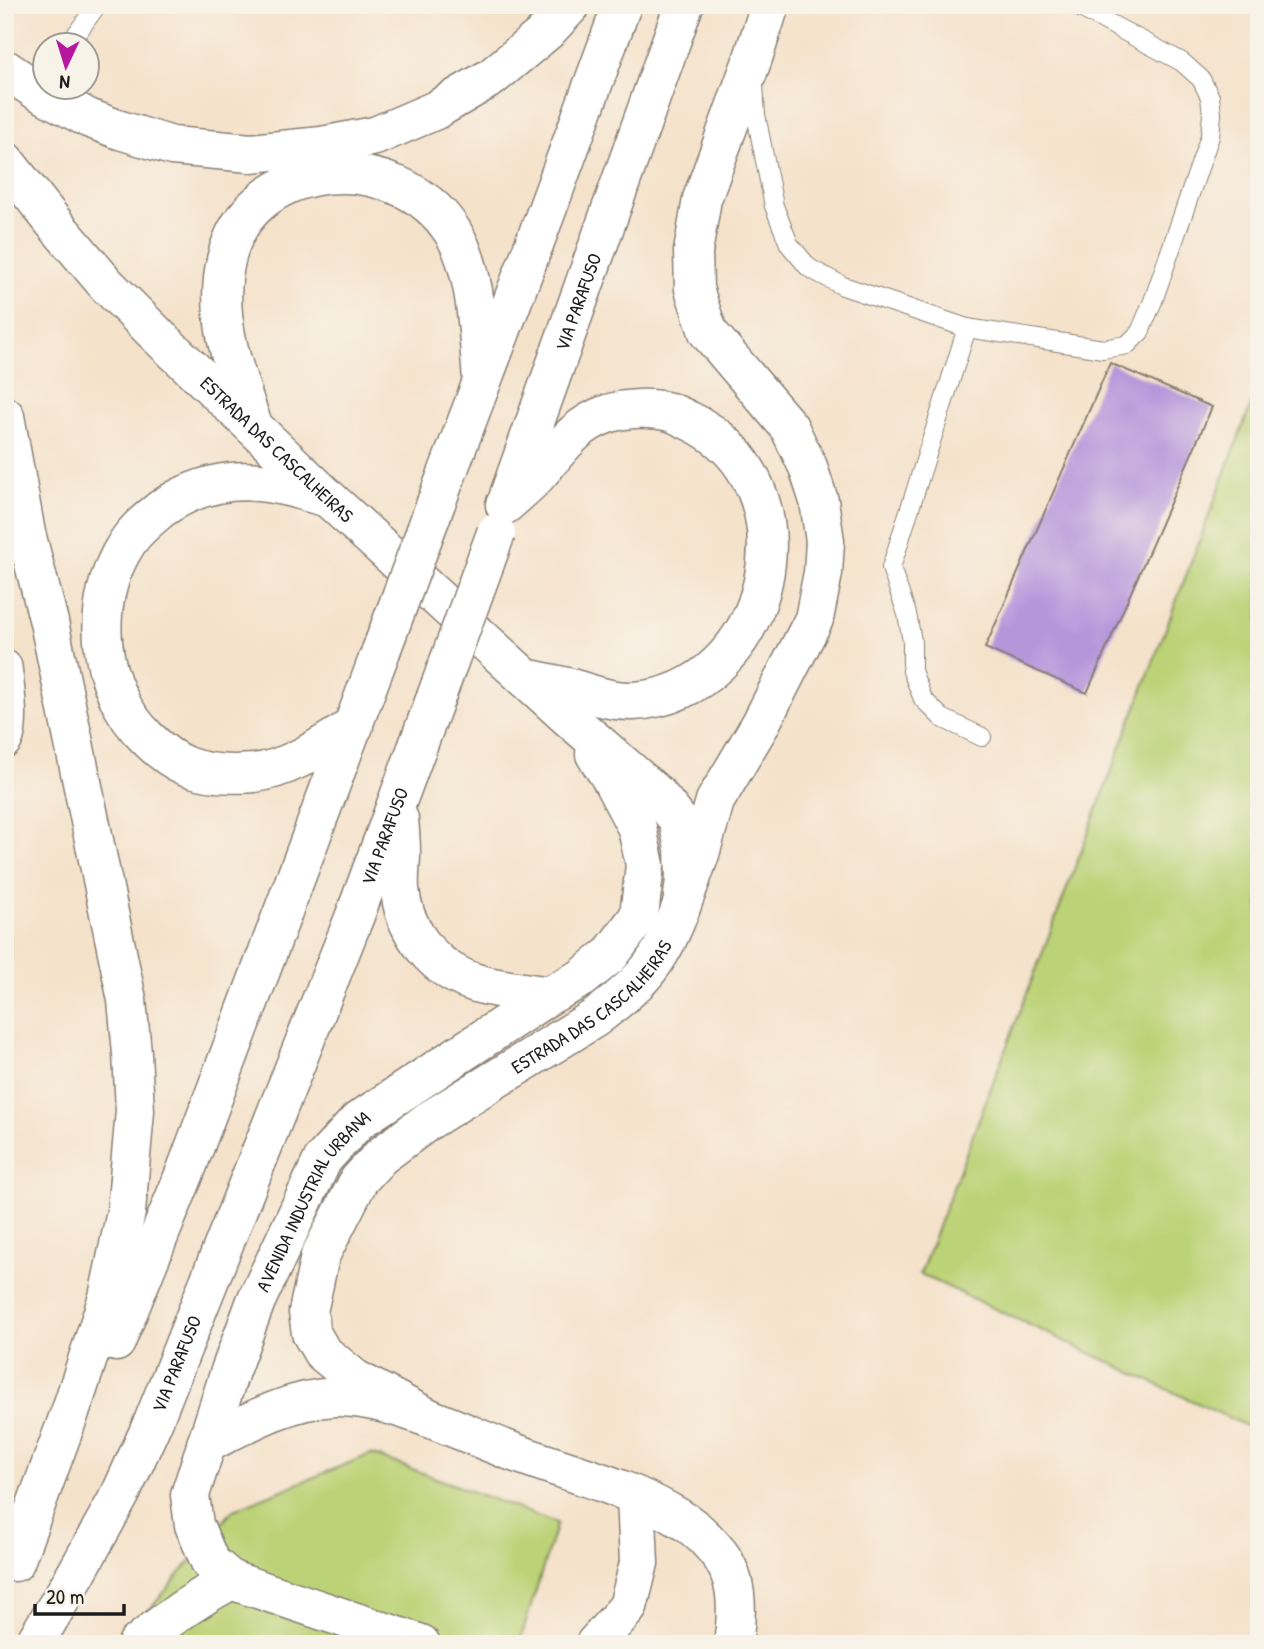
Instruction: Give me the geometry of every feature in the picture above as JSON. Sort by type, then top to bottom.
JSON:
[{"type":"main road","points":[[29,78],[88,118],[172,146],[251,153],[322,146],[375,136],[436,110],[492,77],[546,32],[572,5]]},
{"type":"main road","points":[[10,1570],[122,1329],[191,1157],[622,5]]},
{"type":"main road","name":"VIA PARAFUSO","points":[[34,1644],[121,1493],[153,1422],[355,918],[684,5]]},
{"type":"main road","points":[[680,910],[715,801],[760,725],[814,619],[823,573],[825,541],[819,501],[808,467],[789,427],[708,331],[694,289],[692,252],[702,199],[754,58],[770,5]]},
{"type":"main road","name":"ESTRADA DAS CASCALHEIRAS","points":[[5,161],[106,284],[158,336],[328,498],[569,718],[658,795],[678,820],[684,848],[685,880],[680,910],[658,959],[642,978],[594,1018],[428,1121],[381,1156],[359,1180],[320,1256],[308,1312],[311,1333],[322,1352],[355,1379],[427,1417]]},
{"type":"main road","points":[[253,425],[231,360],[222,314],[221,287],[226,260],[233,235],[248,213],[287,184],[306,178],[360,174],[392,182],[420,197],[437,212],[452,230],[461,248],[470,280],[482,380]]},
{"type":"main road","points":[[500,519],[567,439],[585,424],[609,414],[639,408],[671,412],[703,427],[730,448],[751,477],[764,512],[768,551],[762,591],[749,623],[724,659],[697,682],[666,696],[632,701],[605,699],[570,687],[525,678]]},
{"type":"main road","points":[[6,427],[26,533],[49,622],[127,1000],[135,1111],[127,1212],[108,1297],[72,1407],[10,1570]]},
{"type":"main road","points":[[328,498],[278,484],[229,482],[206,487],[166,506],[146,520],[128,542],[116,564],[108,586],[102,635],[112,685],[136,727],[150,742],[185,766],[225,774],[255,773],[285,765],[354,726]]},
{"type":"main road","name":"ESTRADA DAS CASCALHEIRAS","points":[[548,996],[582,978],[610,955],[639,916],[645,865],[636,826],[610,777],[569,718]]},
{"type":"main road","points":[[397,803],[401,852],[400,891],[408,920],[422,946],[441,965],[464,979],[548,996]]},
{"type":"main road","name":"AVENIDA INDUSTRIAL URBANA","points":[[231,1580],[210,1562],[194,1525],[190,1495],[256,1301],[323,1159],[358,1121],[548,996]]},
{"type":"main road","points":[[206,1444],[280,1408],[334,1397],[368,1400],[427,1417],[513,1452],[636,1496],[680,1518],[716,1549],[728,1567],[736,1592],[733,1644]]},
{"type":"main road","points":[[595,1644],[628,1607],[639,1563],[636,1496]]},
{"type":"main road","points":[[137,1644],[166,1619],[231,1580],[421,1644]]},
{"type":"street","points":[[5,667],[9,697],[9,735],[5,741]]},
{"type":"lane","points":[[78,32],[97,5]]},
{"type":"lane","points":[[754,58],[756,115],[774,206],[789,244],[809,268],[844,286],[967,328],[1103,349],[1127,345],[1140,332],[1153,302],[1210,136],[1212,114],[1210,97],[1201,79],[1182,62],[1075,5]]},
{"type":"lane","points":[[967,328],[891,568],[907,614],[912,641],[912,670],[923,699],[942,718],[982,737]]},
{"type":"green space","points":[[1259,384],[1259,1432],[920,1274]]},
{"type":"green space","points":[[371,1454],[557,1523],[519,1644],[121,1644],[233,1510]]},
{"type":"building","points":[[1110,363],[1212,407],[1087,693],[985,648]]}]
